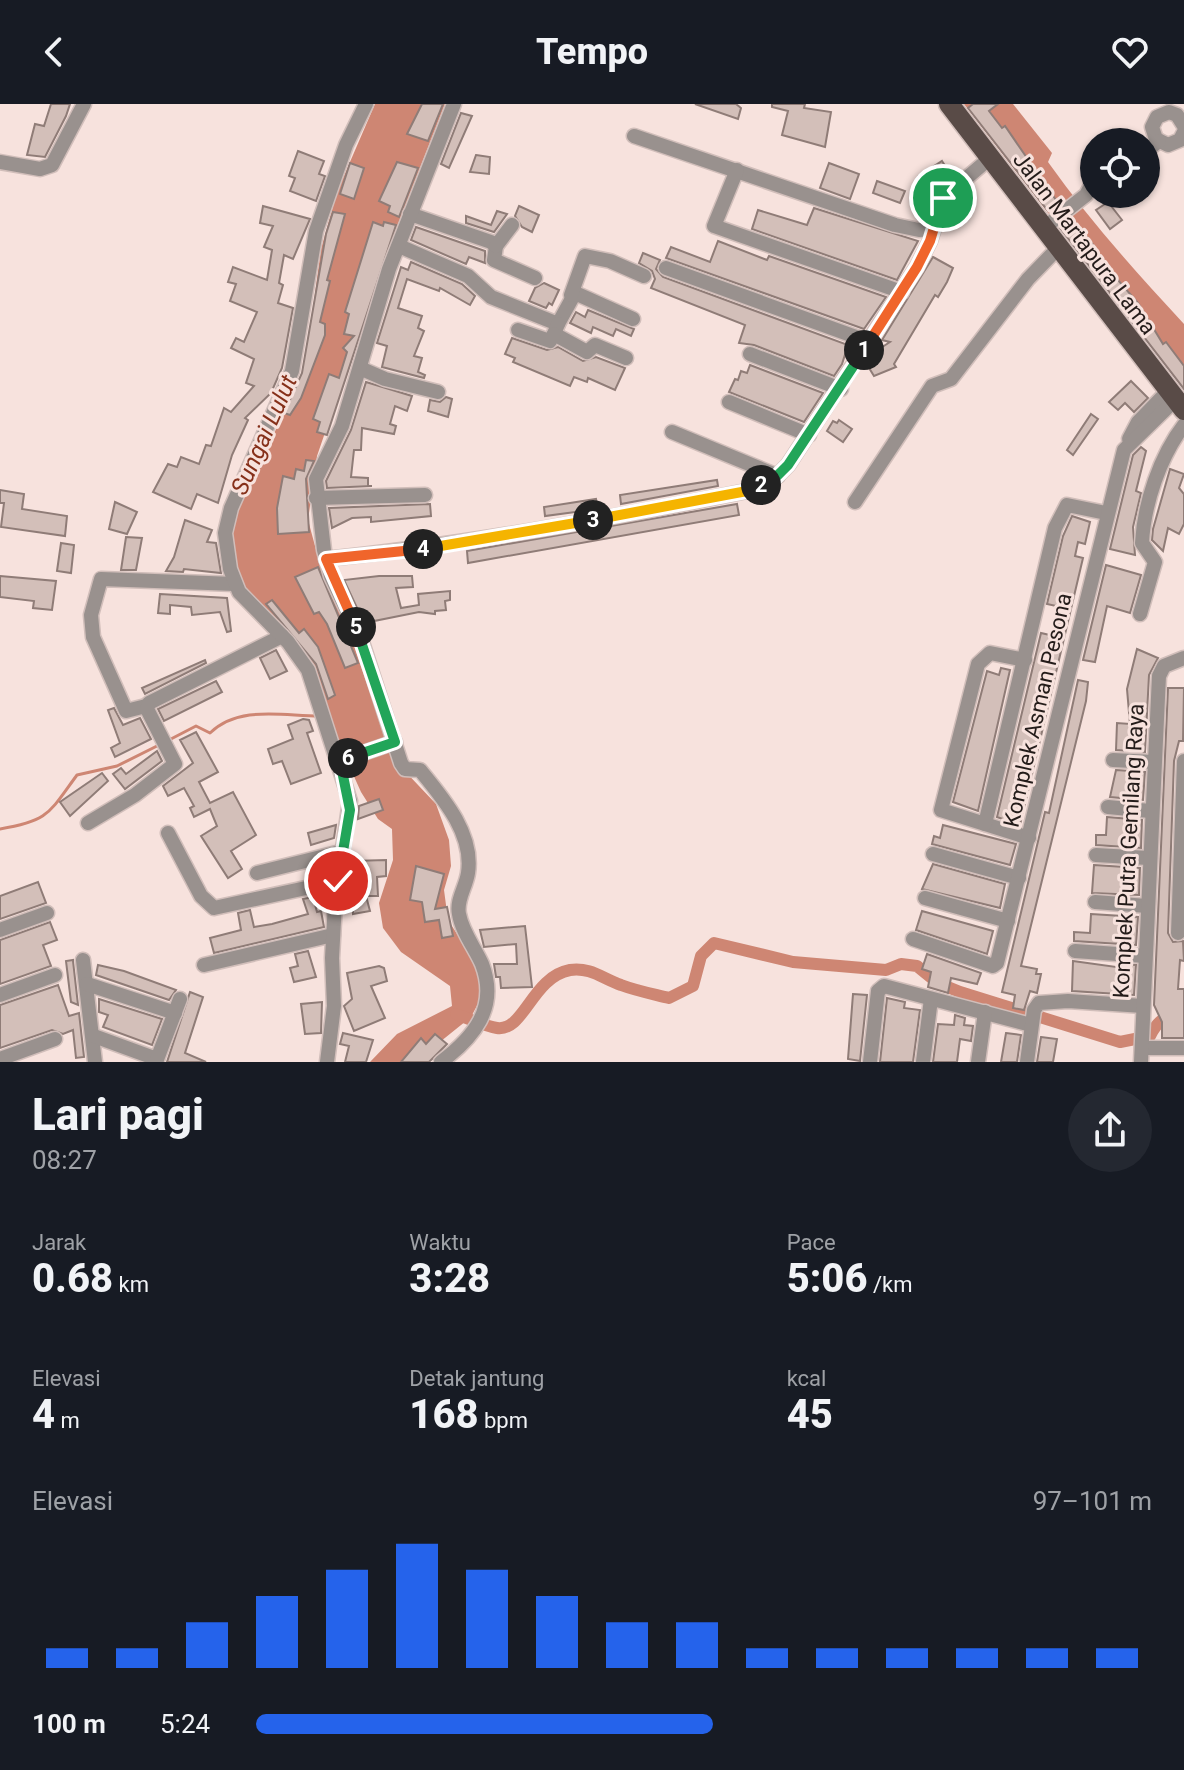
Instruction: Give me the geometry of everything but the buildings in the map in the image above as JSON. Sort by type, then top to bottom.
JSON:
[{"type":"main road","name":"Jalan Martapura Lama","points":[[949,104],[990,158],[1048,224],[1059,247],[1176,400]]},
{"type":"street","points":[[0,162],[40,169],[52,165],[84,104]]},
{"type":"street","points":[[327,1062],[334,1006],[333,935],[341,852],[350,810],[341,760],[308,670],[235,584],[225,542],[227,521],[292,371],[298,351],[304,286],[316,231],[346,145],[366,104]]},
{"type":"street","points":[[449,1060],[474,1032],[486,1010],[486,978],[459,916],[458,904],[468,872],[465,841],[433,786],[420,770],[405,769],[401,763],[362,642],[326,559],[316,498],[318,470],[342,426],[362,369],[389,269],[454,104]]},
{"type":"street","points":[[1156,109],[1169,112],[1183,130],[1168,145],[1160,142]]},
{"type":"street","points":[[634,136],[895,225],[919,230],[933,229]]},
{"type":"street","points":[[326,559],[423,549],[691,502],[747,491],[778,476],[841,389],[902,292],[933,229],[943,198],[990,158]]},
{"type":"street","points":[[737,170],[714,226],[902,292]]},
{"type":"street","points":[[1048,224],[1080,199]]},
{"type":"street","points":[[410,214],[498,244]]},
{"type":"street","points":[[516,229],[498,244],[494,260],[535,278]]},
{"type":"street","points":[[399,246],[468,276],[491,297],[556,329],[587,352],[595,345],[626,358]]},
{"type":"street","points":[[855,502],[932,386],[951,379],[1028,279],[1059,247]]},
{"type":"street","points":[[518,330],[550,341],[585,256],[610,261],[644,276]]},
{"type":"street","points":[[666,268],[870,342]]},
{"type":"street","points":[[571,295],[575,293],[633,319]]},
{"type":"street","points":[[750,354],[841,389]]},
{"type":"street","points":[[362,369],[385,379],[438,392]]},
{"type":"street","name":"Komplek Asman Pesona","points":[[913,939],[993,966],[997,963],[1124,450],[1176,400]]},
{"type":"street","points":[[729,402],[809,435]]},
{"type":"street","points":[[1140,614],[1155,562],[1142,543],[1151,500],[1168,448],[1184,425]]},
{"type":"street","points":[[672,432],[778,476]]},
{"type":"street","points":[[316,498],[425,495]]},
{"type":"street","points":[[985,824],[1055,528],[1062,511],[1073,504],[1106,513]]},
{"type":"street","points":[[235,584],[101,579],[91,615],[93,637],[126,711],[146,706],[160,695],[282,636]]},
{"type":"street","points":[[1025,660],[990,653],[978,664],[941,810],[1029,838]]},
{"type":"street","name":"Komplek Putra Gemilang Raya","points":[[1141,1046],[1150,811],[1159,676],[1164,666],[1184,658]]},
{"type":"street","points":[[88,823],[175,764],[146,706]]},
{"type":"street","points":[[341,760],[394,742]]},
{"type":"street","points":[[1113,760],[1153,762]]},
{"type":"street","points":[[1178,933],[1184,761]]},
{"type":"street","points":[[1108,807],[1150,811]]},
{"type":"street","points":[[168,833],[201,896],[214,908],[338,881]]},
{"type":"street","points":[[257,873],[341,852]]},
{"type":"street","points":[[933,854],[1019,878]]},
{"type":"street","points":[[1096,855],[1148,858]]},
{"type":"street","points":[[925,898],[1008,921]]},
{"type":"street","points":[[1095,902],[1147,906]]},
{"type":"street","points":[[0,930],[47,913]]},
{"type":"street","points":[[204,965],[333,935]]},
{"type":"street","points":[[1075,951],[1145,956]]},
{"type":"street","points":[[83,960],[95,1062]]},
{"type":"street","points":[[0,995],[55,975]]},
{"type":"street","points":[[87,984],[177,1006],[156,1061],[94,1036]]},
{"type":"street","points":[[870,1062],[881,988],[891,986],[985,1012],[1033,1018]]},
{"type":"street","points":[[923,1062],[931,999]]},
{"type":"street","points":[[1027,1062],[1033,1018],[1048,1000],[1143,1006]]},
{"type":"street","points":[[978,1062],[985,1012]]},
{"type":"street","points":[[0,1059],[55,1039]]},
{"type":"street","points":[[1141,1046],[1184,1048]]},
{"type":"shaded area","points":[[375,104],[445,104],[384,260],[317,456],[308,520],[325,583],[356,634],[401,767],[436,804],[449,840],[451,866],[444,890],[448,920],[472,957],[480,977],[481,998],[471,1017],[415,1062],[370,1062],[397,1034],[452,1006],[450,986],[401,952],[383,928],[379,903],[393,860],[392,829],[378,819],[361,792],[334,732],[317,675],[293,640],[242,585],[236,573],[232,539],[236,507],[304,375],[321,249],[337,192]]},
{"type":"shaded area","points":[[964,104],[1013,104],[1052,153],[1048,162],[1080,208],[1083,208],[1184,324],[1184,389]]},
{"type":"waterway","points":[[169,740],[196,726],[210,733],[222,724],[248,715],[319,716]]},
{"type":"waterway","points":[[0,829],[39,818],[53,807],[77,775],[117,766],[159,745]]},
{"type":"waterway","points":[[456,1014],[492,1027],[506,1027],[514,1022],[546,983],[570,970],[591,972],[627,987],[669,998],[693,986],[701,956],[714,943],[793,962],[886,970],[901,964],[917,966],[938,983],[960,992],[1120,1042],[1150,1036],[1164,1018],[1184,1010]]},
{"type":"route","points":[[338,881],[350,810],[340,761],[395,742],[353,617],[331,576],[326,559],[423,549],[542,529],[747,491],[775,478],[788,465],[841,389],[917,267],[930,241],[943,198]]},
{"type":"water label","name":"Sungai Lulut","points":[[264,435]]}]
